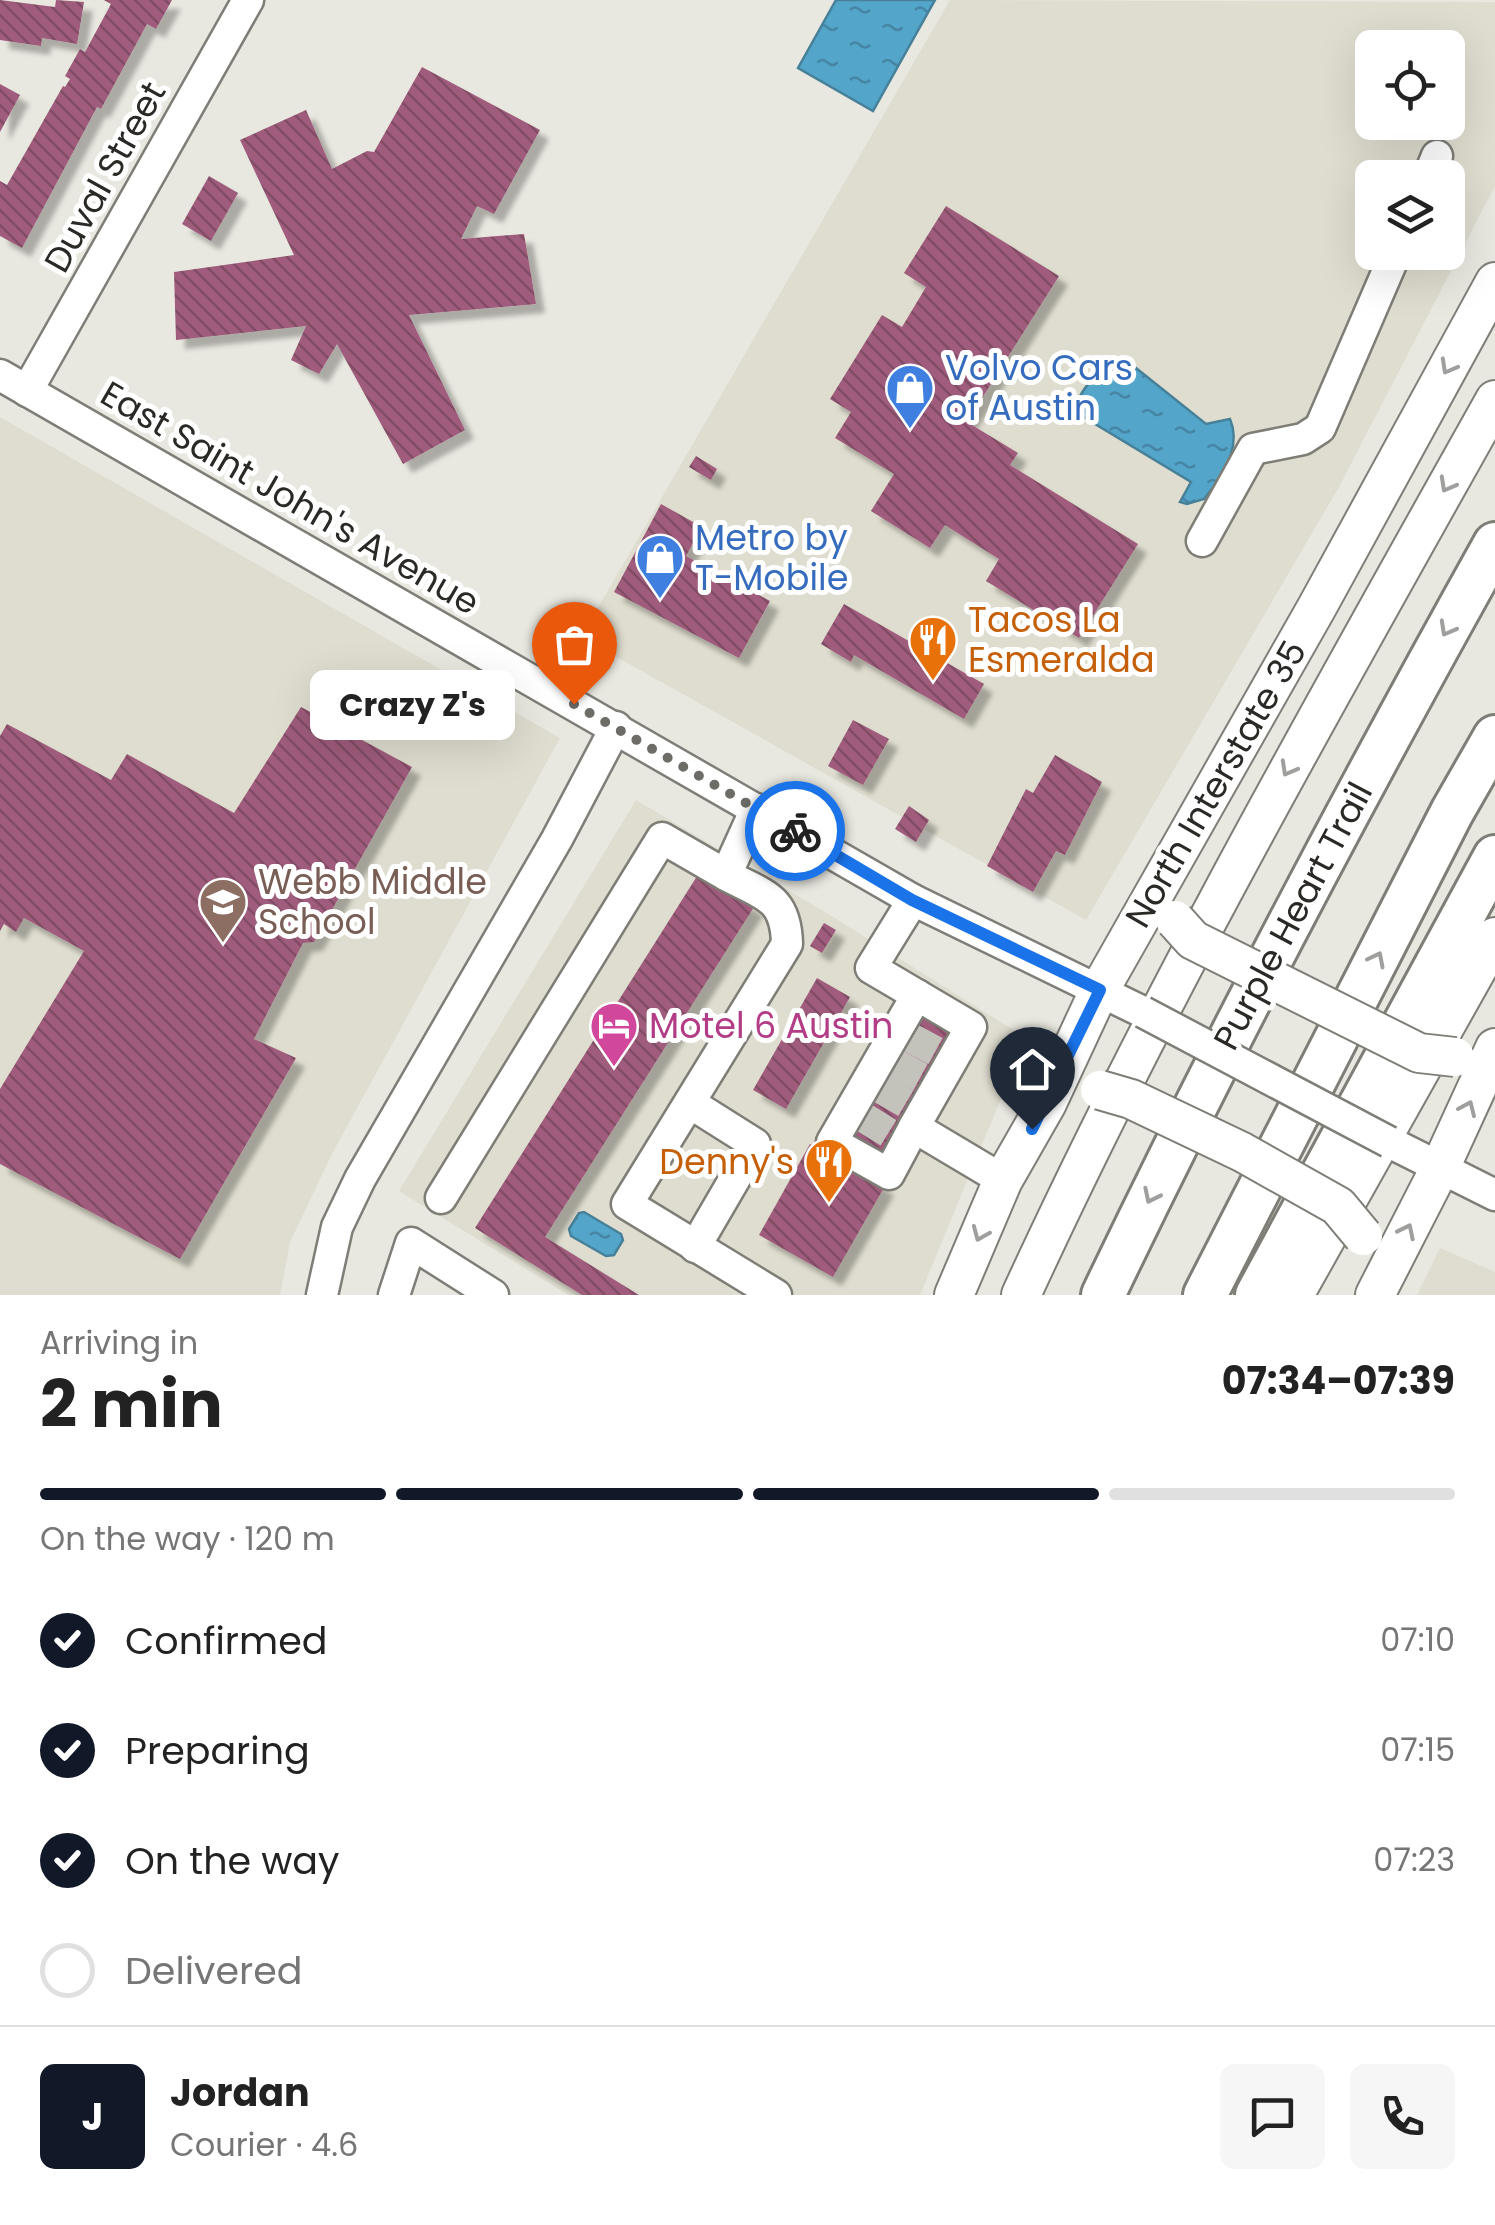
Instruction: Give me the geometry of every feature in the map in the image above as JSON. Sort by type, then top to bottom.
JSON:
[{"type":"highway","name":"Purple Heart Trail","points":[[1103,1295],[1309,881],[1495,544]]},
{"type":"highway","points":[[1205,1295],[1452,812],[1495,737]]},
{"type":"highway","points":[[1256,1295],[1495,856]]},
{"type":"main road","name":"North Interstate 35","points":[[954,1295],[1003,1180],[1047,1104],[1100,990],[1495,282]]},
{"type":"main road","points":[[1021,1295],[1074,1179],[1244,847],[1495,400]]},
{"type":"main road","points":[[1167,867],[1175,920],[1192,940],[1420,1054],[1455,1057],[1495,1046]]},
{"type":"main road","points":[[1294,1295],[1495,937]]},
{"type":"main road","points":[[1374,1295],[1440,1168],[1495,1046]]},
{"type":"main road","points":[[1047,1104],[1074,1093],[1100,1090],[1132,1099],[1242,1152],[1338,1206],[1364,1236],[1374,1295]]},
{"type":"street","name":"Duval Street","points":[[27,391],[248,0]]},
{"type":"street","points":[[1202,540],[1253,449],[1303,438],[1320,428],[1388,270]]},
{"type":"street","name":"East Saint John's Avenue","points":[[0,375],[912,900],[1100,990],[1495,1195]]},
{"type":"street","points":[[322,1295],[337,1227],[360,1179],[616,727]]},
{"type":"street","points":[[726,875],[756,808]]},
{"type":"street","points":[[441,1198],[662,838],[772,900],[783,912],[787,944],[627,1204],[776,1295]]},
{"type":"street","points":[[912,900],[871,968],[918,994],[971,1028],[922,1100],[889,1174],[832,1142],[857,1114],[918,994]]},
{"type":"street","points":[[922,1100],[1003,1180]]},
{"type":"street","points":[[690,1103],[755,1144],[695,1247]]},
{"type":"street","points":[[394,1295],[410,1243],[494,1295]]},
{"type":"shaded area","points":[[950,0],[1495,2],[1495,186],[1465,244],[1465,160],[1355,160],[1355,270],[1451,270],[1339,487],[1086,920],[581,637]]},
{"type":"shaded area","name":"Webb Middle School","points":[[0,417],[560,738],[333,1152],[290,1242],[280,1295],[0,1295]]},
{"type":"shaded area","points":[[636,800],[1026,1038],[920,1295],[568,1295],[399,1191]]},
{"type":"shaded area","points":[[1440,1248],[1495,1272],[1495,1295],[1417,1295]]},
{"type":"water","points":[[836,0],[935,0],[873,111],[798,68]]},
{"type":"water","points":[[1136,368],[1206,424],[1230,419],[1232,451],[1204,499],[1180,502],[1191,482],[1072,410],[1096,377],[1111,370]]},
{"type":"water","points":[[584,1212],[621,1234],[623,1240],[614,1255],[606,1256],[571,1236],[569,1229],[579,1213]]},
{"type":"building","points":[[0,0],[55,7],[56,0],[84,2],[77,44],[42,38],[41,46],[0,40]]},
{"type":"building","points":[[104,0],[172,0],[156,29],[147,24],[101,109],[97,107],[22,248],[0,236],[0,181],[7,185],[70,79],[65,76],[80,49],[85,52],[111,4]]},
{"type":"building","points":[[422,67],[540,130],[494,214],[477,206],[461,239],[524,234],[536,304],[409,315],[465,430],[403,464],[337,344],[319,374],[291,360],[306,326],[176,340],[174,272],[294,255],[240,140],[306,110],[332,169],[367,151],[374,152]]},
{"type":"building","points":[[0,84],[20,95],[0,132]]},
{"type":"building","points":[[209,176],[238,193],[211,241],[182,224]]},
{"type":"building","name":"Volvo Cars of Austin","points":[[946,206],[1059,276],[967,422],[1018,453],[1010,465],[1138,544],[1079,638],[986,581],[999,559],[945,525],[930,548],[871,511],[894,474],[835,438],[851,412],[830,399],[882,315],[902,327],[926,287],[904,273]]},
{"type":"building","points":[[696,456],[717,469],[711,480],[689,467]]},
{"type":"building","points":[[661,504],[702,527],[686,556],[770,601],[739,658],[614,592]]},
{"type":"building","points":[[844,604],[984,684],[964,719],[854,655],[851,662],[821,644]]},
{"type":"building","points":[[301,707],[412,767],[314,942],[303,943],[254,1039],[296,1058],[180,1259],[0,1164],[0,1089],[84,951],[24,918],[16,932],[4,924],[0,931],[0,736],[7,724],[111,780],[127,754],[234,813]]},
{"type":"building","points":[[853,720],[889,739],[863,785],[828,766]]},
{"type":"building","points":[[1055,755],[1102,782],[1065,855],[1056,851],[1033,892],[987,866],[1026,789],[1033,793]]},
{"type":"building","points":[[909,806],[929,820],[916,842],[895,829]]},
{"type":"building","name":"Motel 6 Austin","points":[[699,873],[754,907],[545,1237],[639,1295],[582,1295],[475,1228]]},
{"type":"building","points":[[824,923],[836,930],[822,953],[810,946]]},
{"type":"building","points":[[817,978],[850,997],[786,1109],[753,1090]]},
{"type":"building","points":[[925,1010],[955,1027],[878,1160],[848,1143]]},
{"type":"building","points":[[810,1144],[885,1186],[833,1277],[759,1235]]},
{"type":"tunnel","points":[[909,1037],[939,1053]]},
{"type":"tunnel","points":[[894,1063],[924,1079]]},
{"type":"tunnel","points":[[880,1088],[909,1105]]},
{"type":"tunnel","points":[[863,1117],[892,1135]]},
{"type":"way so far","points":[[574,704],[795,831]]},
{"type":"place","name":"Volvo Cars of Austin","points":[[910,430]]},
{"type":"place","name":"Metro by T-Mobile","points":[[660,600]]},
{"type":"place","name":"Tacos La Esmeralda","points":[[933,682]]},
{"type":"place","name":"Crazy Z's","points":[[574,704]]},
{"type":"place","name":"Webb Middle School","points":[[223,944]]},
{"type":"place","name":"Motel 6 Austin","points":[[614,1068]]},
{"type":"place","name":"Denny's","points":[[829,1204]]},
{"type":"route","points":[[795,831],[912,900],[1100,990],[1032,1129]]}]
